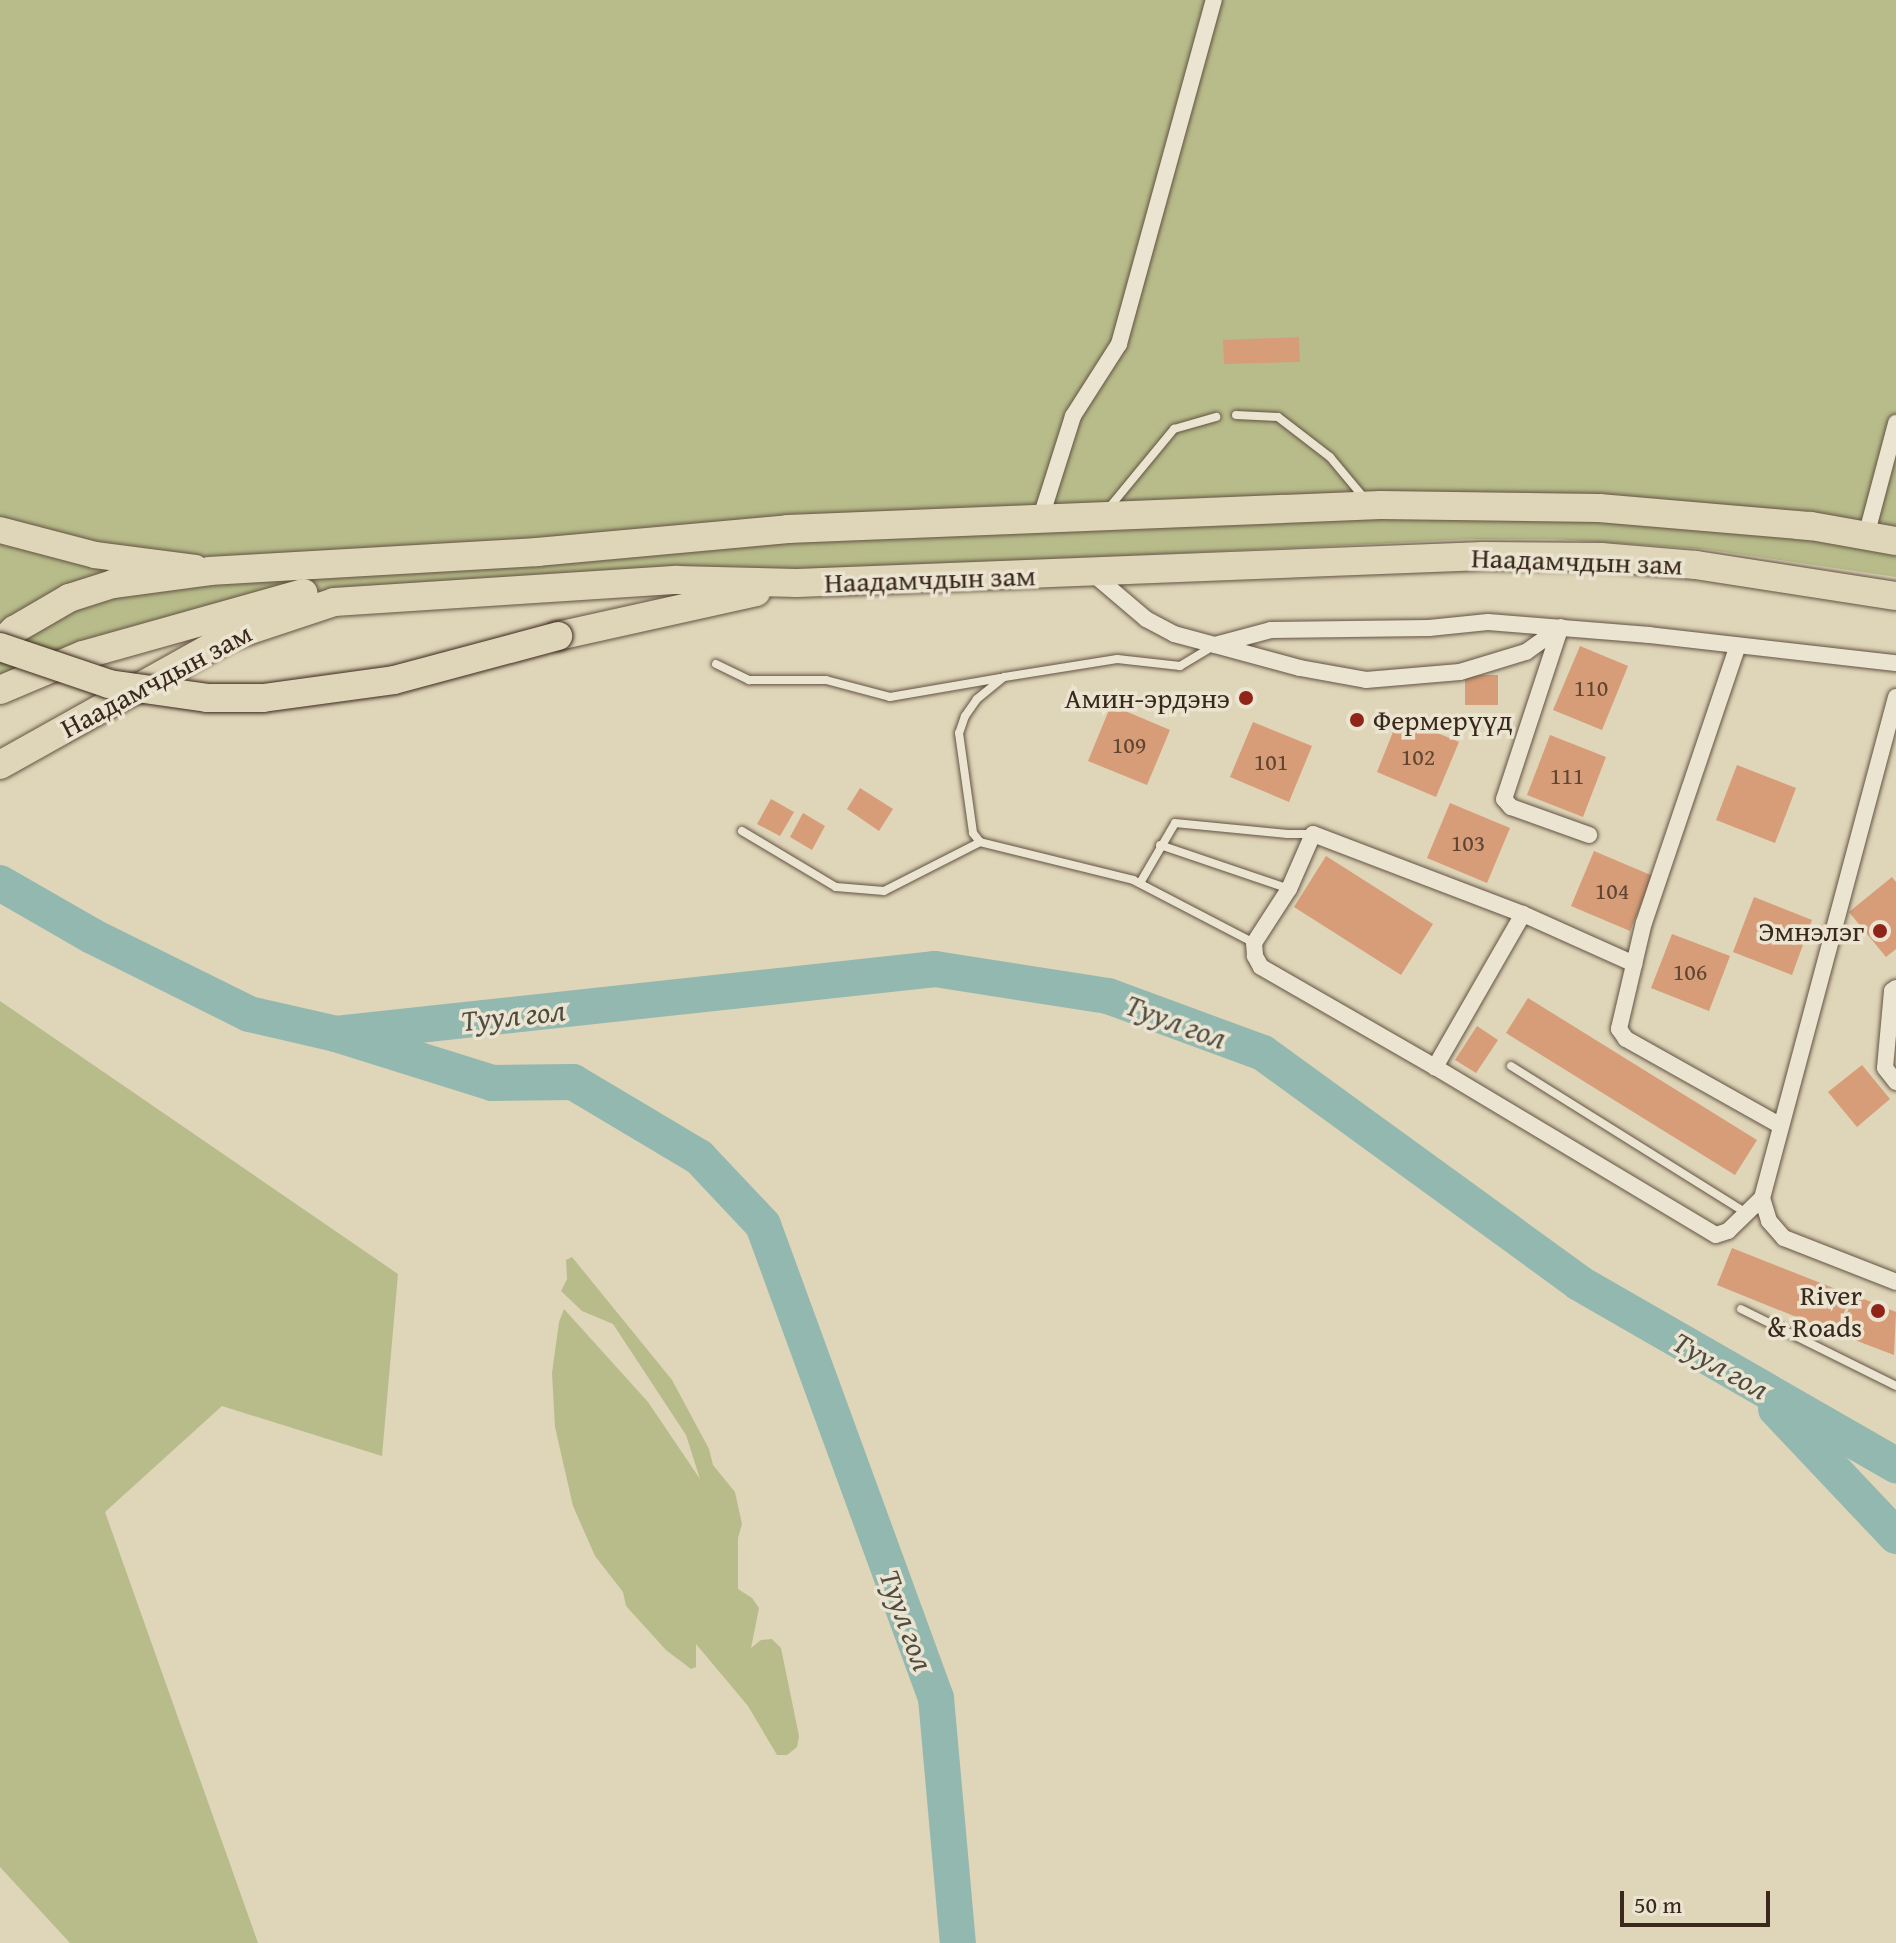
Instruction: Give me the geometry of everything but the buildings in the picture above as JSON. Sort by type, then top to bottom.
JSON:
[{"type":"highway","name":"Наадамчдын зам","points":[[0,646],[14,630],[69,598],[113,584],[210,571],[537,552],[788,529],[1370,506],[1599,508],[1811,526],[1896,541]]},
{"type":"highway","name":"Наадамчдын зам","points":[[0,765],[229,637],[334,602],[540,586],[677,580],[797,583],[1092,573],[1356,559],[1601,557],[1712,567],[1896,596]]},
{"type":"highway","points":[[0,646],[109,684],[207,698],[263,698],[394,680],[558,636],[797,583]]},
{"type":"highway","points":[[0,690],[83,655],[292,595],[331,589],[540,586]]},
{"type":"main road","points":[[0,530],[95,555],[210,571]]},
{"type":"street","points":[[1041,517],[1073,416],[1119,344],[1214,0]]},
{"type":"street","points":[[1866,536],[1890,478],[1896,423]]},
{"type":"street","points":[[1092,573],[1146,619],[1174,634],[1300,668],[1366,680],[1460,672],[1526,652],[1561,627]]},
{"type":"street","points":[[1215,645],[1271,630],[1429,628],[1488,622],[1896,663]]},
{"type":"street","points":[[1561,627],[1506,784],[1504,799],[1511,807],[1589,835]]},
{"type":"street","points":[[1737,648],[1692,774],[1634,964],[1619,1029],[1626,1039],[1779,1125]]},
{"type":"street","points":[[1896,697],[1779,1125],[1762,1198],[1769,1221],[1784,1238],[1896,1282]]},
{"type":"street","points":[[1634,964],[1523,914],[1313,834],[1289,889],[1254,943],[1261,967],[1435,1067],[1699,1228],[1716,1235],[1728,1231],[1762,1198]]},
{"type":"street","points":[[1435,1067],[1523,914]]},
{"type":"street","points":[[1896,988],[1892,991],[1885,1068],[1896,1082]]},
{"type":"lane","points":[[1236,415],[1278,417],[1330,457],[1370,506]]},
{"type":"lane","points":[[1104,515],[1174,429],[1216,417]]},
{"type":"lane","points":[[716,664],[749,680],[826,680],[890,697],[1117,659],[1180,666],[1215,645]]},
{"type":"lane","points":[[1004,677],[977,699],[965,716],[959,733],[973,833],[980,842],[1140,883],[1254,943]]},
{"type":"lane","points":[[1140,883],[1175,823],[1184,821],[1287,834],[1313,834]]},
{"type":"lane","points":[[742,831],[836,887],[884,891],[980,842]]},
{"type":"lane","points":[[1160,845],[1289,889]]},
{"type":"lane","points":[[1511,1066],[1747,1213]]},
{"type":"lane","points":[[1741,1309],[1896,1386]]},
{"type":"green space","points":[[0,0],[1896,0],[1896,577],[1704,549],[1554,539],[1470,539],[237,600],[0,679]]},
{"type":"green space","points":[[0,1001],[398,1274],[382,1456],[222,1406],[105,1512],[258,1943],[70,1943],[0,1867]]},
{"type":"green space","points":[[572,1257],[672,1380],[709,1449],[713,1465],[735,1492],[742,1524],[738,1538],[738,1589],[752,1598],[759,1608],[751,1648],[761,1640],[772,1639],[781,1648],[799,1736],[797,1747],[787,1755],[777,1755],[748,1706],[696,1644],[696,1667],[691,1669],[666,1650],[626,1606],[623,1592],[595,1556],[573,1506],[555,1427],[552,1373],[559,1322],[564,1309],[648,1402],[700,1479],[686,1435],[613,1324],[582,1311],[561,1291],[567,1279],[566,1260]]},
{"type":"waterway","name":"Туул гол","points":[[0,883],[92,936],[249,1014],[336,1034],[492,1083],[573,1082],[699,1157],[763,1225],[936,1698],[958,1943]]},
{"type":"waterway","name":"Туул гол","points":[[336,1034],[935,969],[1108,996],[1263,1053],[1579,1283],[1896,1465]]},
{"type":"waterway","points":[[1776,1409],[1896,1536]]},
{"type":"place","name":"Амин-эрдэнэ","points":[[1246,698]]},
{"type":"place","name":"Фермерүүд","points":[[1357,720]]},
{"type":"place","name":"Эмнэлэг","points":[[1880,931]]},
{"type":"place","name":"River & Roads","points":[[1878,1311]]}]
